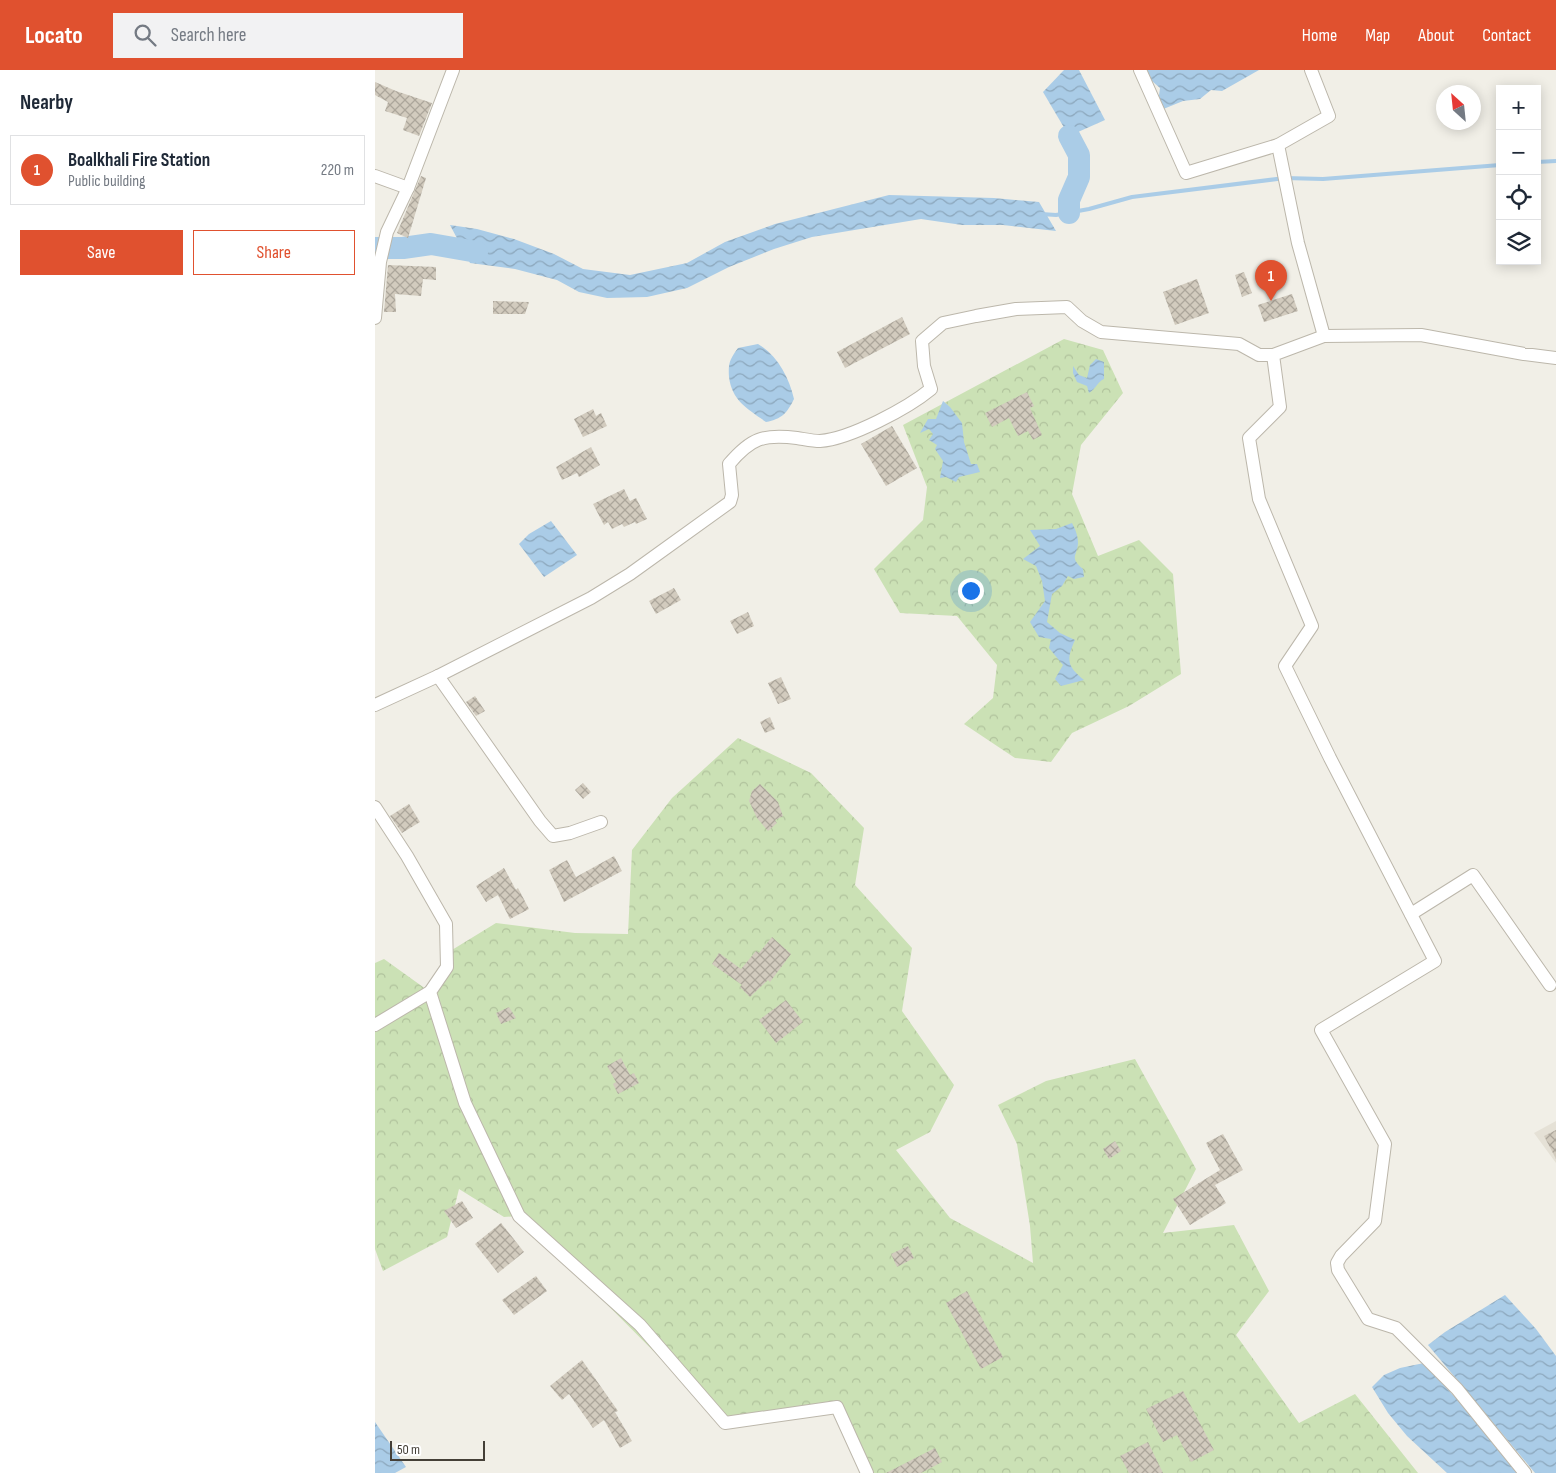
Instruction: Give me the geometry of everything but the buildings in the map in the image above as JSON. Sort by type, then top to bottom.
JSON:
[{"type":"street","points":[[375,318],[380,262],[387,232],[408,188],[453,70]]},
{"type":"street","points":[[1139,70],[1186,173],[1278,145],[1329,116],[1311,70]]},
{"type":"street","points":[[1278,145],[1298,243],[1324,336]]},
{"type":"street","points":[[375,176],[408,188]]},
{"type":"street","points":[[375,705],[438,676],[591,598],[630,574],[730,502],[732,495],[729,464],[743,448],[756,440],[777,436],[820,441],[854,432],[917,401],[931,389],[924,366],[922,341],[943,323],[1016,310],[1067,307],[1082,321],[1101,332],[1239,344],[1259,355],[1273,355],[1324,336],[1421,335],[1556,358]]},
{"type":"street","points":[[1273,355],[1280,407],[1249,438],[1259,499],[1312,626],[1285,666],[1330,758],[1435,961],[1321,1030],[1385,1144],[1375,1221],[1341,1256],[1337,1263],[1339,1270],[1368,1318],[1397,1328],[1457,1389],[1525,1473]]},
{"type":"street","points":[[438,676],[540,821],[553,836],[569,833],[601,822]]},
{"type":"street","points":[[375,807],[407,856],[446,924],[447,967],[431,992],[375,1025]]},
{"type":"street","points":[[1411,914],[1473,874],[1550,985]]},
{"type":"street","points":[[431,992],[465,1103],[519,1216],[640,1325],[725,1422],[837,1407],[867,1473]]},
{"type":"shaded area","points":[[1556,1121],[1556,1163],[1534,1133]]},
{"type":"green space","points":[[1064,339],[1103,350],[1123,393],[1081,445],[1072,494],[1098,556],[1139,540],[1173,574],[1181,674],[1129,706],[1072,733],[1051,762],[1015,758],[964,724],[993,698],[997,665],[957,616],[900,613],[874,569],[923,520],[927,487],[903,425]]},
{"type":"green space","points":[[738,738],[811,773],[864,828],[855,885],[912,948],[902,1011],[954,1085],[930,1132],[896,1150],[950,1218],[1033,1263],[1030,1226],[1017,1144],[998,1105],[1046,1081],[1135,1059],[1196,1169],[1163,1233],[1234,1225],[1269,1291],[1236,1335],[1299,1423],[1355,1394],[1418,1473],[874,1473],[837,1407],[725,1423],[519,1216],[504,1217],[459,1189],[447,1237],[383,1271],[375,1249],[375,963],[384,959],[430,992],[447,953],[496,923],[575,933],[628,934],[632,850],[672,798]]},
{"type":"water","points":[[1064,70],[1079,70],[1105,120],[1069,136],[1043,92]]},
{"type":"water","points":[[1147,70],[1259,70],[1222,91],[1211,90],[1200,99],[1183,101],[1161,110],[1158,103],[1160,88],[1152,81]]},
{"type":"water","points":[[889,195],[994,198],[1039,202],[1056,231],[1003,225],[962,225],[921,219],[812,237],[774,249],[729,267],[687,288],[647,297],[607,298],[579,292],[557,280],[515,269],[470,263],[450,225],[477,229],[514,239],[554,254],[583,269],[630,275],[687,263],[725,242],[775,224]]},
{"type":"water","points":[[758,344],[771,354],[781,367],[794,399],[783,415],[766,422],[737,398],[729,377],[730,361],[738,348]]},
{"type":"water","points":[[1096,359],[1104,362],[1104,379],[1089,393],[1087,386],[1077,382],[1073,373],[1073,366],[1079,375],[1087,378],[1090,365]]},
{"type":"water","points":[[943,401],[962,423],[964,442],[971,464],[977,464],[980,472],[959,477],[956,482],[946,477],[940,478],[943,461],[935,449],[937,445],[929,440],[933,434],[929,429],[920,433],[928,419],[936,419]]},
{"type":"water","points":[[551,521],[577,555],[544,577],[519,544],[529,534]]},
{"type":"water","points":[[1072,523],[1078,540],[1075,559],[1083,569],[1084,577],[1074,579],[1068,576],[1062,586],[1052,594],[1047,622],[1060,633],[1075,640],[1069,658],[1074,671],[1084,680],[1061,686],[1055,679],[1063,665],[1049,648],[1051,639],[1039,637],[1030,622],[1045,601],[1042,581],[1036,566],[1023,559],[1040,546],[1030,530],[1056,529]]},
{"type":"water","points":[[1505,1295],[1536,1329],[1556,1356],[1556,1473],[1535,1473],[1428,1345],[1445,1332]]},
{"type":"water","points":[[1424,1363],[1453,1395],[1471,1411],[1520,1473],[1447,1473],[1407,1436],[1388,1413],[1372,1387],[1384,1375],[1400,1368]]},
{"type":"water","points":[[375,1422],[406,1467],[395,1473],[375,1473]]},
{"type":"waterway","points":[[1069,136],[1079,155],[1079,177],[1069,200],[1069,213]]},
{"type":"waterway","points":[[1541,162],[1556,161]]},
{"type":"waterway","points":[[1041,214],[1056,215],[1089,209],[1132,197],[1285,178],[1323,179],[1496,165]]},
{"type":"waterway","points":[[375,248],[403,248],[431,244],[477,252]]},
{"type":"place","name":"Boalkhali Fire Station","points":[[1271,301]]}]
